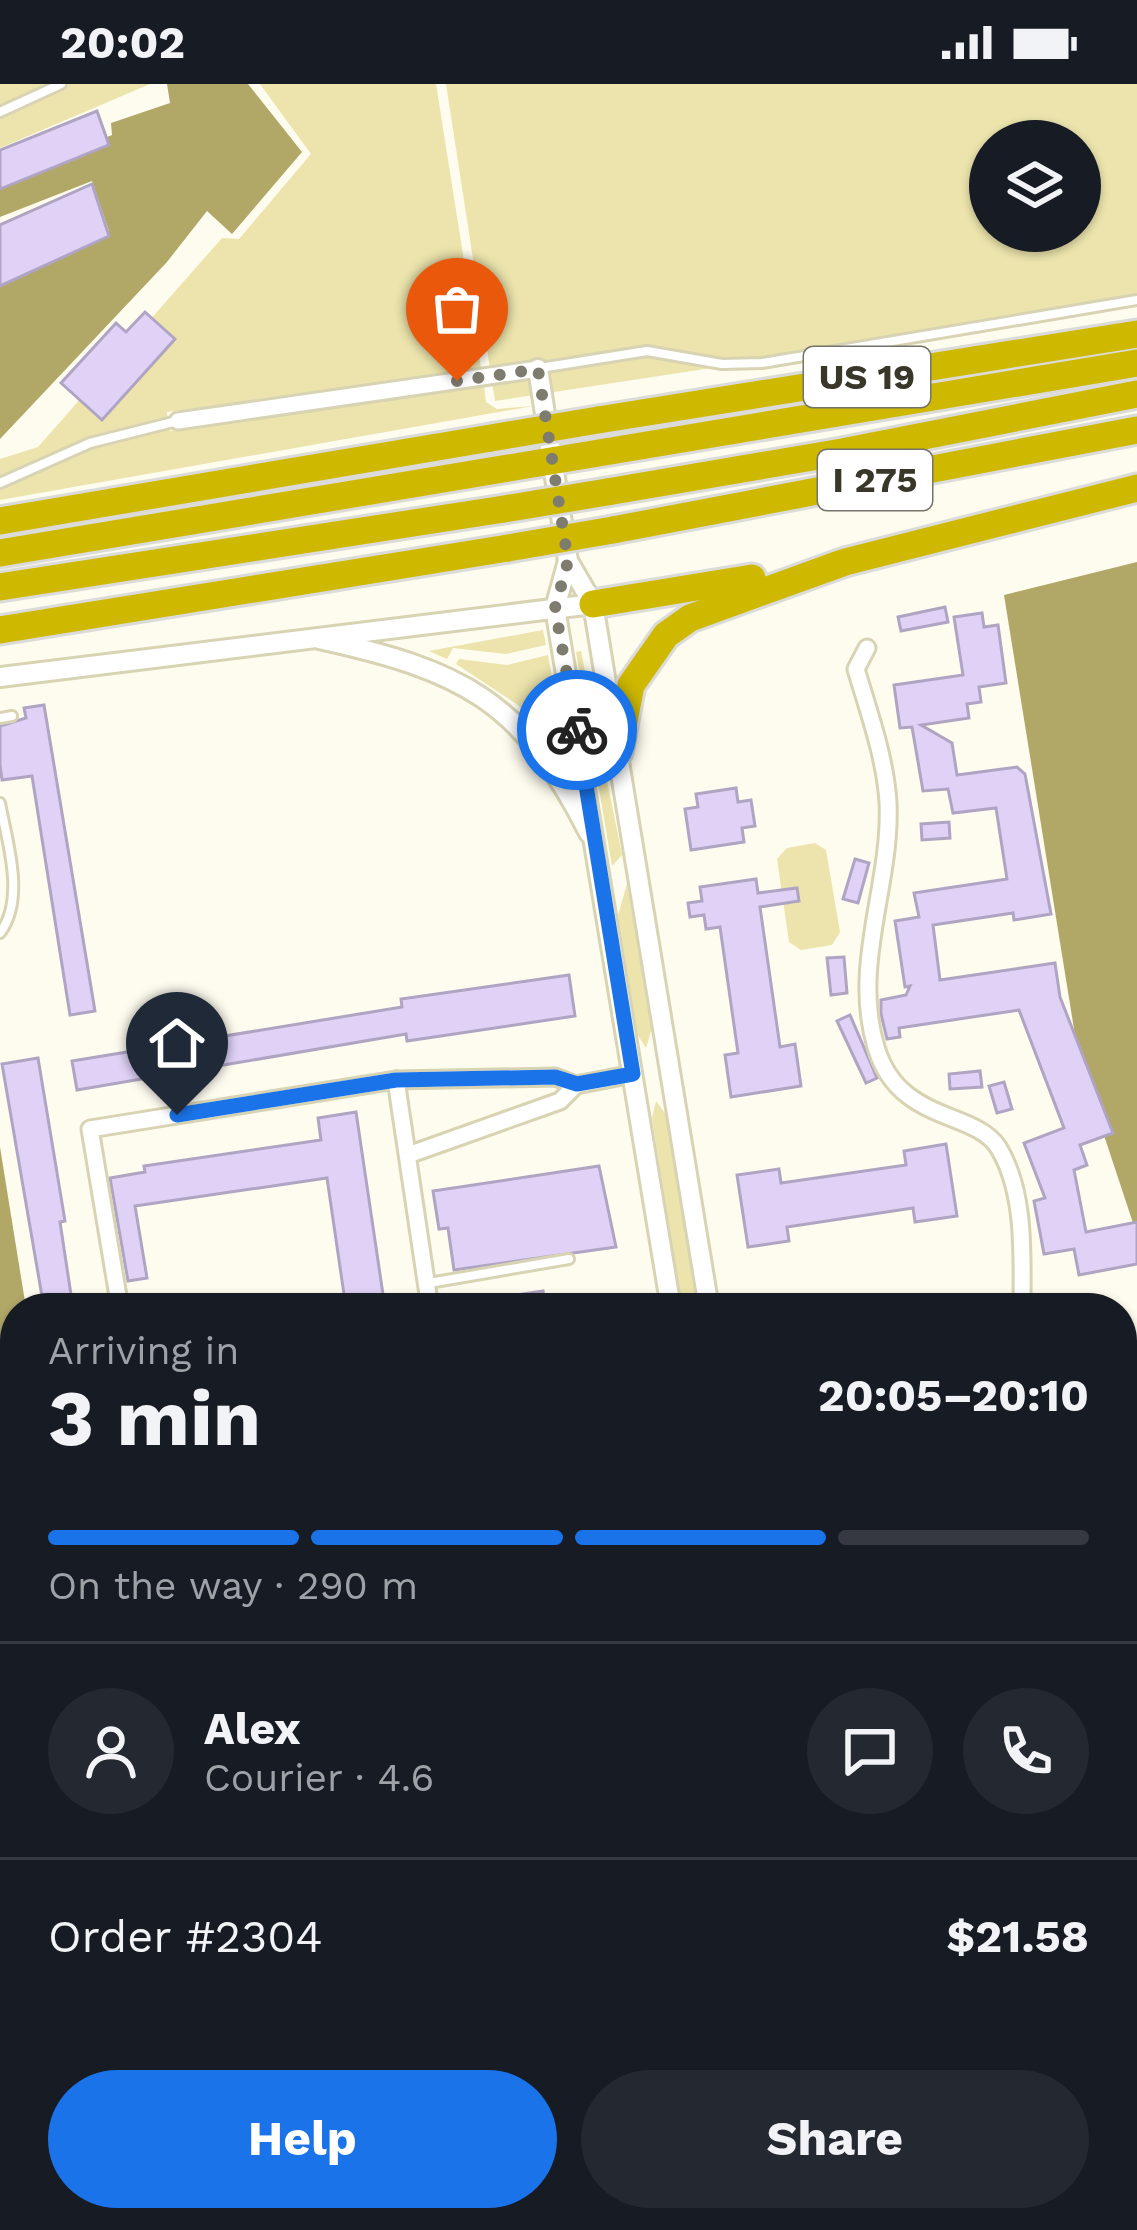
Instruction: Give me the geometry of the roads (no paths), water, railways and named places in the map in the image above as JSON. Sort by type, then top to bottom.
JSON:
[{"type":"highway","name":"US 19","points":[[0,520],[1137,334]]},
{"type":"highway","points":[[0,553],[1137,363]]},
{"type":"highway","name":"I 275","points":[[0,587],[607,492],[1137,394]]},
{"type":"highway","name":"I 275","points":[[0,630],[613,530],[1137,430]]},
{"type":"highway","points":[[618,752],[631,685],[666,635],[720,604],[845,562],[1137,488]]},
{"type":"highway","points":[[593,604],[845,562]]},
{"type":"street","points":[[178,421],[538,369],[568,561],[593,604],[707,1293]]},
{"type":"street","points":[[568,561],[555,608],[669,1293]]},
{"type":"street","points":[[0,677],[302,636],[593,604]]},
{"type":"street","points":[[302,636],[413,661],[496,706],[556,772],[600,860]]},
{"type":"street","points":[[867,648],[856,669],[879,746],[888,804],[869,947],[876,1048],[895,1086],[996,1143],[1014,1185],[1021,1293]]},
{"type":"street","points":[[606,896],[618,876],[637,864]]},
{"type":"street","points":[[117,1293],[90,1129],[396,1080],[555,1077],[577,1084],[670,1067]]},
{"type":"street","points":[[526,1077],[532,1110]]},
{"type":"street","points":[[396,1080],[429,1293]]},
{"type":"street","points":[[408,1154],[560,1101],[577,1084]]},
{"type":"lane","points":[[0,112],[61,84]]},
{"type":"lane","points":[[538,369],[647,351],[722,364],[761,363],[1137,300]]},
{"type":"lane","points":[[0,484],[90,442],[178,421]]},
{"type":"lane","points":[[0,718],[12,716]]},
{"type":"lane","points":[[0,803],[14,889],[9,921],[0,933]]},
{"type":"lane","points":[[428,1283],[569,1259]]}]
